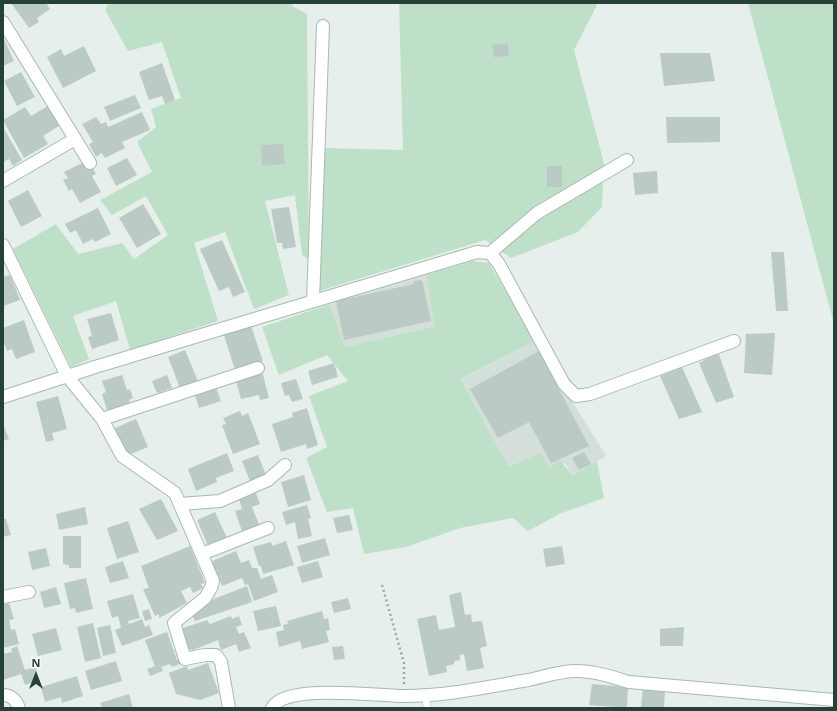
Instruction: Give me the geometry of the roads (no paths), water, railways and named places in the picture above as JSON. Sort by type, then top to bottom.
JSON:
[{"type":"street","points":[[3,22],[90,163]]},
{"type":"street","points":[[313,301],[323,26]]},
{"type":"street","points":[[3,181],[75,139]]},
{"type":"street","points":[[3,398],[66,376],[477,252],[490,253],[537,213],[627,160]]},
{"type":"street","points":[[3,245],[66,376],[102,419],[122,456],[146,474],[165,484],[175,492],[213,582],[205,598],[174,623],[185,659],[205,655],[216,655],[221,662],[229,708]]},
{"type":"street","points":[[490,253],[499,264],[564,384],[576,396],[590,394],[734,341]]},
{"type":"street","points":[[102,419],[258,368]]},
{"type":"street","points":[[180,504],[220,501],[268,480],[285,465]]},
{"type":"street","points":[[202,554],[268,528]]},
{"type":"street","points":[[3,597],[29,592]]},
{"type":"street","points":[[272,708],[275,703],[283,698],[305,693],[404,696],[447,695],[575,671],[603,674],[629,682],[834,700]]},
{"type":"street","points":[[3,695],[10,695],[20,708]]},
{"type":"lane","points":[[426,696],[427,708]]}]
